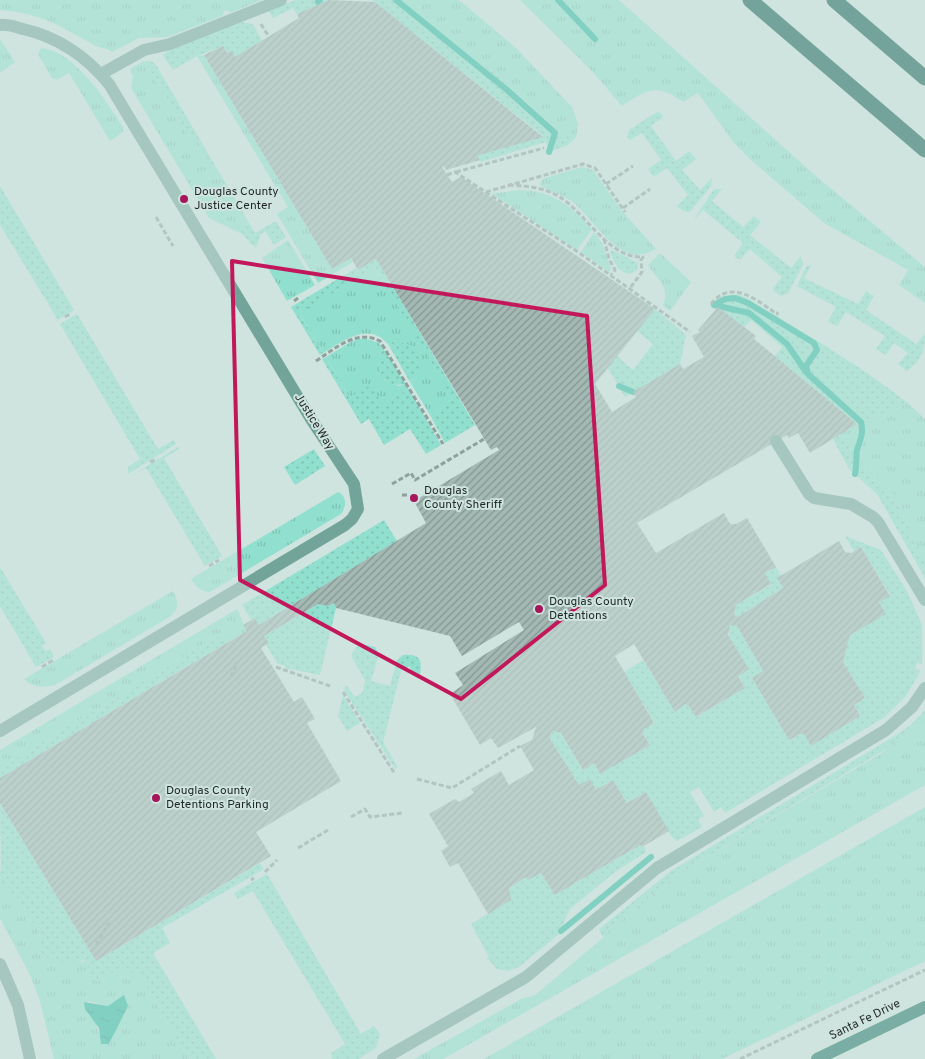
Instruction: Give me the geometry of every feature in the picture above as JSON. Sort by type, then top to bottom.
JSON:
[{"type":"highway","points":[[750,0],[925,150]]},
{"type":"highway","points":[[834,0],[925,78]]},
{"type":"main road","name":"Santa Fe Drive","points":[[817,1059],[925,1007]]},
{"type":"street","points":[[101,74],[144,50],[170,44],[280,0]]},
{"type":"street","name":"Justice Way","points":[[0,25],[54,38],[79,54],[101,74],[117,94],[311,419],[354,484],[358,509],[352,519],[345,525],[0,731]]},
{"type":"street","points":[[776,441],[809,494],[814,498],[860,508],[878,522],[925,600]]},
{"type":"street","points":[[383,1059],[526,977],[657,868],[886,730],[912,707],[925,688]]},
{"type":"street","points":[[0,964],[16,998],[30,1059]]},
{"type":"path","points":[[447,175],[544,148]]},
{"type":"path","points":[[486,192],[583,164],[595,168],[624,210],[650,189]]},
{"type":"path","points":[[606,184],[633,166]]},
{"type":"path","points":[[455,172],[611,275],[690,332]]},
{"type":"path","points":[[509,185],[530,186],[556,195],[576,210],[614,248],[636,258],[643,257],[642,272],[630,288]]},
{"type":"path","points":[[156,217],[173,246]]},
{"type":"path","points":[[603,238],[609,259],[615,270],[611,275]]},
{"type":"path","points":[[711,304],[719,295],[736,292],[752,297],[777,314],[778,312]]},
{"type":"path","points":[[294,301],[298,298]]},
{"type":"path","points":[[65,317],[70,314]]},
{"type":"path","points":[[316,361],[356,337],[369,336],[380,341],[443,444]]},
{"type":"path","points":[[392,484],[411,473],[414,480],[484,440]]},
{"type":"path","points":[[150,462],[157,459]]},
{"type":"path","points":[[402,494],[407,495]]},
{"type":"path","points":[[209,566],[219,560]]},
{"type":"path","points":[[42,667],[53,660]]},
{"type":"path","points":[[231,677],[237,662]]},
{"type":"path","points":[[276,667],[330,686]]},
{"type":"path","points":[[343,692],[395,774]]},
{"type":"path","points":[[417,780],[452,788],[520,746]]},
{"type":"path","points":[[351,817],[363,807],[370,817],[402,813]]},
{"type":"path","points":[[298,848],[328,830]]},
{"type":"path","points":[[265,872],[277,860]]},
{"type":"path","points":[[96,944],[109,923]]},
{"type":"path","points":[[740,1059],[925,970]]},
{"type":"highlighted area","points":[[232,261],[587,316],[605,585],[461,699],[240,580]]},
{"type":"green space","points":[[0,0],[262,0],[232,12],[225,10],[222,16],[167,37],[139,38],[112,52],[50,22],[28,14],[0,10]]},
{"type":"green space","points":[[296,0],[329,0],[297,14],[293,8],[273,18],[268,10]]},
{"type":"green space","points":[[372,0],[396,0],[470,59],[474,59],[516,87],[524,100],[562,133],[569,137],[576,137],[568,145],[549,152],[546,142],[480,162],[476,156],[543,136]]},
{"type":"green space","points":[[396,0],[458,0],[465,5],[515,47],[572,107],[578,124],[576,137],[569,137],[562,133],[524,100],[516,87],[474,59],[470,59]]},
{"type":"green space","points":[[520,0],[619,0],[816,176],[925,267],[925,303],[899,285],[908,270],[824,223],[751,160],[734,143],[698,93],[683,102],[666,92],[652,90],[645,92],[622,106],[592,71]]},
{"type":"green space","points":[[241,22],[253,24],[262,41],[235,57],[227,53],[223,46],[197,56],[173,70],[163,56],[167,51]]},
{"type":"green space","points":[[0,39],[15,62],[0,73]]},
{"type":"green space","points":[[41,48],[54,51],[77,67],[99,91],[123,127],[123,132],[110,141],[69,73],[57,80],[52,78],[38,54]]},
{"type":"green space","points":[[204,55],[332,269],[351,258],[353,262],[318,283],[277,214],[288,207],[197,56]]},
{"type":"green space","points":[[144,61],[192,141],[196,138],[247,224],[242,234],[209,218],[131,88],[133,76],[130,69]]},
{"type":"green space","points":[[144,61],[151,61],[156,65],[255,233],[276,221],[286,237],[274,245],[265,231],[261,234],[256,248],[242,234],[247,224],[196,139],[192,141]]},
{"type":"green space","points":[[657,112],[661,113],[663,117],[651,126],[676,161],[689,151],[696,159],[682,170],[700,190],[712,178],[711,186],[690,212],[683,211],[677,206],[688,195],[667,168],[654,177],[648,169],[661,160],[642,133],[630,140],[627,137],[629,130]]},
{"type":"green space","points":[[582,167],[593,170],[622,211],[656,249],[643,254],[631,254],[620,249],[574,203],[540,185],[542,179]]},
{"type":"green space","points":[[0,186],[74,310],[58,320],[0,225]]},
{"type":"green space","points":[[714,189],[722,189],[712,201],[743,227],[754,216],[761,222],[750,235],[791,268],[801,256],[803,265],[788,293],[781,296],[774,291],[773,288],[782,277],[750,249],[740,260],[734,256],[743,243],[703,210],[693,221]]},
{"type":"green space","points":[[519,190],[551,196],[577,213],[592,229],[577,250],[492,194]]},
{"type":"green space","points":[[594,232],[602,243],[611,269],[609,272],[581,252]]},
{"type":"green space","points":[[288,240],[315,285],[287,301],[262,258]]},
{"type":"green space","points":[[612,250],[638,263],[637,270],[629,274],[622,271],[616,266],[610,252]]},
{"type":"green space","points":[[660,253],[691,282],[670,311],[663,305],[665,294],[662,284],[648,265]]},
{"type":"green space","points":[[376,259],[475,425],[445,443],[430,415],[454,400],[375,268],[301,312],[301,316],[323,353],[320,355],[291,307],[356,268],[358,270]]},
{"type":"green space","points":[[812,264],[804,278],[858,304],[866,291],[874,296],[866,310],[916,344],[925,334],[923,351],[916,363],[907,371],[898,364],[908,353],[894,343],[886,355],[876,349],[885,336],[846,312],[837,326],[828,321],[836,307],[797,286],[806,267]]},
{"type":"green space","points":[[375,268],[455,400],[430,415],[410,382],[414,379],[395,341],[388,344],[380,337],[372,334],[356,335],[323,353],[300,314],[303,310]]},
{"type":"green space","points":[[729,295],[740,295],[750,300],[850,362],[908,403],[857,424],[775,356],[782,347],[751,320],[744,327],[718,307],[716,309],[710,304]]},
{"type":"green space","points":[[655,309],[686,335],[680,364],[625,397],[608,368],[617,356],[633,370],[653,344],[637,331]]},
{"type":"green space","points":[[77,314],[158,449],[174,440],[176,444],[128,474],[128,467],[140,459],[60,324]]},
{"type":"green space","points":[[364,338],[379,343],[383,348],[380,353],[384,380],[399,386],[406,384],[409,389],[382,405],[349,397],[326,357],[352,341]]},
{"type":"green space","points":[[395,341],[411,345],[420,359],[421,364],[418,373],[410,382],[388,344]]},
{"type":"green space","points":[[383,348],[406,384],[398,385],[391,383],[381,375],[378,362]]},
{"type":"green space","points":[[326,357],[349,397],[371,385],[382,404],[409,389],[441,445],[426,454],[410,429],[384,445],[369,419],[361,424],[322,359]]},
{"type":"green space","points":[[908,403],[925,419],[925,562],[894,495],[851,451],[841,434],[857,424]]},
{"type":"green space","points":[[841,434],[851,451],[894,495],[925,562],[925,578],[877,494],[849,469],[833,439]]},
{"type":"green space","points":[[178,447],[179,449],[164,458],[222,556],[205,566],[146,468],[131,476]]},
{"type":"green space","points":[[314,449],[325,466],[295,485],[284,467]]},
{"type":"green space","points":[[338,492],[343,496],[345,502],[341,514],[210,592],[199,588],[191,579]]},
{"type":"green space","points":[[384,520],[397,541],[259,625],[255,618],[251,620],[242,605]]},
{"type":"green space","points":[[845,536],[881,550],[907,591],[922,625],[922,664],[917,663],[915,669],[920,670],[919,674],[905,697],[885,717],[725,813],[721,807],[714,812],[699,787],[690,792],[704,816],[698,819],[702,827],[677,841],[665,827],[646,792],[627,803],[613,780],[596,790],[579,785],[550,739],[552,731],[561,733],[582,769],[594,763],[600,774],[650,745],[642,733],[644,729],[654,722],[624,672],[643,660],[675,711],[685,704],[689,706],[697,717],[745,688],[730,649],[730,625],[737,626],[763,671],[752,678],[789,740],[804,734],[812,745],[860,716],[854,705],[865,698],[843,662],[850,635],[885,614],[879,602],[890,595],[861,547],[854,551]]},
{"type":"green space","points":[[0,567],[46,643],[42,646],[45,651],[50,649],[54,657],[36,667],[0,606]]},
{"type":"green space","points":[[776,567],[781,576],[777,578],[783,588],[738,617],[734,615],[736,605],[771,585],[765,573]]},
{"type":"green space","points":[[173,591],[177,599],[174,613],[55,685],[39,686],[31,684],[24,679]]},
{"type":"green space","points":[[334,603],[336,608],[320,675],[285,668],[286,666],[278,664],[266,645],[268,643],[264,636],[318,604],[328,606]]},
{"type":"green space","points":[[237,609],[247,631],[228,642],[216,637],[0,768],[0,750]]},
{"type":"green space","points":[[216,637],[228,642],[0,778],[0,768]]},
{"type":"green space","points":[[362,644],[375,647],[379,654],[371,681],[390,686],[397,660],[403,655],[409,655],[420,660],[419,678],[415,677],[409,666],[401,671],[383,742],[397,766],[396,770],[344,690],[346,685],[355,697],[363,692],[365,680],[351,656],[355,648]]},
{"type":"green space","points":[[343,695],[360,723],[347,731],[338,716]]},
{"type":"green space","points":[[925,710],[925,720],[904,738],[676,876],[602,936],[599,929],[671,871],[893,737],[911,725]]},
{"type":"green space","points":[[925,720],[925,785],[443,1059],[414,1059],[523,998],[534,996],[604,937],[602,936],[676,876],[880,754]]},
{"type":"green space","points":[[0,803],[96,961],[260,863],[264,869],[162,928],[170,943],[153,953],[216,1059],[189,1059],[137,971],[131,974],[125,965],[97,982],[84,960],[58,962],[51,960],[42,953],[39,947],[38,927],[29,920],[19,899],[11,893],[1,876]]},
{"type":"green space","points":[[925,807],[925,961],[722,1059],[484,1059]]},
{"type":"green space","points":[[640,845],[644,846],[646,852],[615,872],[570,909],[558,935],[519,967],[508,971],[497,969],[487,958],[489,957],[471,924],[510,900],[509,888],[526,877],[541,873],[555,895]]},
{"type":"green space","points":[[0,870],[11,893],[19,899],[29,920],[38,927],[43,954],[48,959],[126,965],[137,971],[189,1059],[54,1059],[40,1001],[31,977],[0,918]],"holes":[[[121,998],[115,1031],[110,1044],[101,1039],[95,1020],[85,1009],[88,1001],[108,1006]]]},
{"type":"green space","points":[[267,874],[361,1034],[374,1026],[380,1034],[376,1048],[359,1059],[332,1059],[331,1053],[345,1044],[253,891],[238,899],[234,893]]},
{"type":"water","points":[[124,995],[128,1006],[109,1044],[101,1044],[99,1028],[85,1009],[84,1002],[108,1006]]},
{"type":"building","points":[[329,0],[375,2],[543,137],[476,156],[480,160],[446,170],[444,166],[442,167],[452,182],[461,177],[655,309],[595,384],[612,412],[636,397],[633,392],[680,364],[683,369],[704,357],[692,336],[700,332],[698,330],[718,307],[756,336],[754,339],[857,424],[810,453],[798,433],[789,438],[787,435],[637,523],[656,553],[724,513],[730,524],[736,524],[747,518],[776,567],[765,573],[771,584],[736,605],[734,615],[738,617],[783,588],[777,578],[839,541],[845,552],[851,553],[861,547],[890,596],[879,602],[886,614],[850,635],[843,662],[865,698],[854,705],[860,716],[811,746],[804,734],[789,740],[752,678],[763,671],[737,626],[730,625],[728,635],[749,669],[738,676],[745,688],[696,717],[689,706],[685,704],[675,712],[634,644],[615,656],[654,723],[644,729],[642,733],[650,745],[600,774],[594,763],[583,770],[561,733],[552,731],[550,739],[579,785],[590,779],[596,790],[613,780],[627,803],[646,792],[669,831],[642,847],[640,845],[555,895],[541,873],[528,880],[526,877],[509,888],[511,900],[488,914],[458,863],[450,867],[441,851],[448,846],[429,814],[455,799],[459,802],[474,793],[471,789],[501,771],[509,785],[534,770],[520,746],[532,740],[536,727],[498,748],[491,738],[480,745],[450,694],[463,685],[455,673],[524,630],[519,622],[462,656],[450,636],[336,608],[334,603],[328,606],[318,604],[264,636],[269,643],[261,648],[294,702],[302,697],[315,719],[307,723],[341,781],[256,832],[271,856],[96,961],[0,803],[0,778],[247,631],[243,625],[255,618],[259,625],[426,523],[414,501],[499,450],[497,447],[491,450],[376,259],[358,270],[351,258],[332,269],[204,55],[223,46],[227,53],[232,51],[235,57],[299,18],[297,14]]},
{"type":"waterway","points":[[396,0],[507,90],[555,133],[549,152]]},
{"type":"waterway","points":[[558,0],[595,39]]},
{"type":"waterway","points":[[714,305],[725,299],[735,298],[748,303],[814,343],[817,350],[806,366],[808,374],[861,422],[862,434],[857,450],[855,474]]},
{"type":"waterway","points":[[714,305],[749,313],[787,344],[806,372]]},
{"type":"waterway","points":[[619,386],[633,392]]},
{"type":"waterway","points":[[561,931],[651,857]]},
{"type":"place","name":"Douglas County Justice Center","points":[[184,199]]},
{"type":"place","name":"Douglas County Sheriff","points":[[414,498]]},
{"type":"place","name":"Douglas County Detentions","points":[[539,609]]},
{"type":"place","name":"Douglas County Detentions Parking","points":[[156,798]]}]
